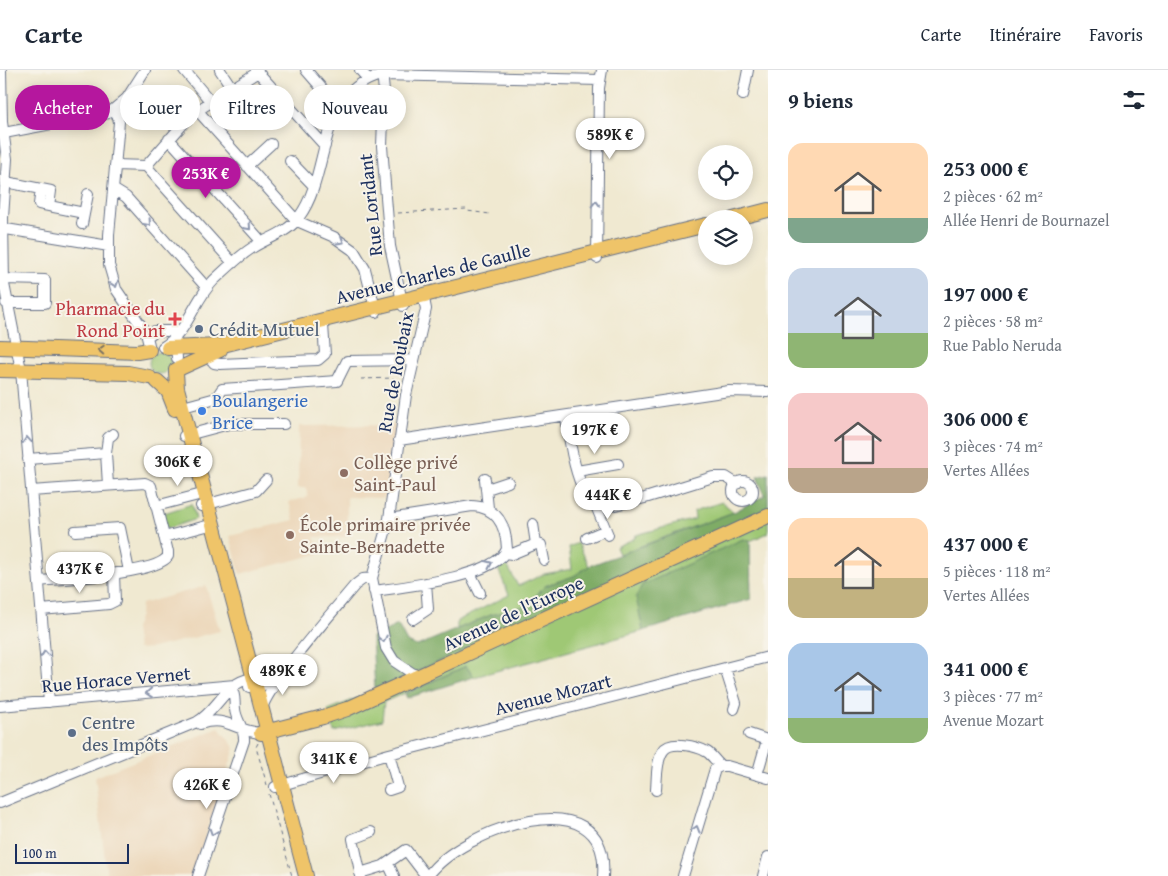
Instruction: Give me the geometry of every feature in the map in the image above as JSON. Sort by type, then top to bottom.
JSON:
[{"type":"main road","points":[[753,214],[768,210]]},
{"type":"main road","points":[[753,220],[768,216]]},
{"type":"main road","name":"Avenue Charles de Gaulle","points":[[596,255],[698,227]]},
{"type":"main road","name":"Avenue Charles de Gaulle","points":[[165,353],[202,352],[219,346],[596,255],[698,233]]},
{"type":"main road","name":"Avenue Charles de Gaulle","points":[[165,353],[202,352],[236,346],[323,325],[375,309]]},
{"type":"main road","points":[[0,347],[165,353]]},
{"type":"main road","points":[[0,370],[134,373],[153,379],[168,380],[165,353]]},
{"type":"main road","points":[[165,353],[143,363],[153,379],[172,399],[186,436],[210,525],[245,684],[265,732]]},
{"type":"main road","points":[[165,353],[183,407],[186,436]]},
{"type":"main road","name":"Avenue de l'Europe","points":[[265,732],[340,712],[768,516]]},
{"type":"main road","points":[[245,684],[262,709],[265,732],[279,786],[306,876]]},
{"type":"main road","points":[[279,786],[298,876]]},
{"type":"street","points":[[1,70],[3,135],[7,155],[2,228],[3,279],[6,303],[21,370],[49,702]]},
{"type":"street","points":[[3,135],[98,116],[116,109],[131,93],[145,70]]},
{"type":"street","points":[[184,70],[210,101]]},
{"type":"street","points":[[220,70],[228,85]]},
{"type":"street","points":[[306,70],[319,85]]},
{"type":"street","points":[[360,70],[368,80]]},
{"type":"street","points":[[743,94],[748,70]]},
{"type":"street","points":[[237,85],[257,71],[325,146]]},
{"type":"street","points":[[361,85],[381,72],[601,75],[596,255]]},
{"type":"street","name":"Rue Loridant","points":[[381,72],[384,92],[382,146],[387,213],[390,246],[402,303]]},
{"type":"street","points":[[116,109],[119,122],[108,246],[109,265],[116,289],[165,353]]},
{"type":"street","points":[[200,113],[297,221],[340,240],[354,251],[366,269],[375,309]]},
{"type":"street","points":[[146,166],[177,130]]},
{"type":"street","points":[[165,353],[207,288],[233,263],[262,242],[286,230],[297,221],[314,186],[329,130]]},
{"type":"street","points":[[169,138],[262,242]]},
{"type":"street","points":[[247,166],[271,144]]},
{"type":"street","points":[[290,162],[314,186]]},
{"type":"street","points":[[116,165],[146,166],[233,263]]},
{"type":"street","points":[[6,182],[41,189],[39,204],[84,213]]},
{"type":"street","points":[[113,189],[126,197],[207,288]]},
{"type":"street","points":[[82,224],[88,194]]},
{"type":"street","points":[[2,228],[108,246]]},
{"type":"street","points":[[3,279],[45,280],[45,303],[6,303]]},
{"type":"street","name":"Rue de Roubaix","points":[[418,677],[394,661],[386,648],[372,578],[389,519],[406,395],[425,316],[424,297]]},
{"type":"street","points":[[181,330],[184,338],[190,345],[214,362],[220,364],[318,360],[325,354],[323,325]]},
{"type":"street","points":[[165,353],[155,331],[181,330]]},
{"type":"street","points":[[183,407],[216,398],[222,389],[337,381],[347,361],[414,360]]},
{"type":"street","points":[[400,440],[729,391],[768,392]]},
{"type":"street","points":[[566,416],[572,458],[588,498],[596,506],[607,532],[587,538]]},
{"type":"street","points":[[186,436],[229,424],[284,424]]},
{"type":"street","points":[[108,485],[106,454],[108,438],[113,434]]},
{"type":"street","points":[[28,459],[106,454]]},
{"type":"street","points":[[577,470],[618,464]]},
{"type":"street","points":[[596,506],[607,507],[645,498],[712,477],[726,477],[737,484]]},
{"type":"street","points":[[155,499],[203,499],[256,492],[266,480]]},
{"type":"street","points":[[488,508],[486,484],[508,482]]},
{"type":"street","points":[[31,491],[145,483],[151,486],[168,556],[164,562],[114,574],[39,580]]},
{"type":"street","points":[[374,591],[452,579],[497,560],[505,553],[507,544],[501,521],[488,508],[472,506],[389,519]]},
{"type":"street","points":[[533,524],[536,544]]},
{"type":"street","points":[[164,537],[210,525]]},
{"type":"street","points":[[75,531],[120,528],[129,571]]},
{"type":"street","points":[[505,553],[512,554],[536,544],[541,545],[544,560]]},
{"type":"street","points":[[470,572],[480,593]]},
{"type":"street","points":[[41,610],[109,604],[115,601],[116,596],[114,574]]},
{"type":"street","points":[[262,709],[265,700],[283,675],[355,585],[363,579],[372,578]]},
{"type":"street","points":[[413,619],[428,609],[426,583]]},
{"type":"street","name":"Avenue Mozart","points":[[279,786],[389,754],[768,657]]},
{"type":"street","points":[[726,668],[738,706]]},
{"type":"street","name":"Rue Horace Vernet","points":[[0,706],[273,682],[283,675]]},
{"type":"street","points":[[0,803],[183,728],[206,716],[245,684]]},
{"type":"street","points":[[198,876],[243,744],[244,731],[236,714],[235,696],[245,684]]},
{"type":"street","points":[[183,728],[216,720],[244,731],[265,732]]},
{"type":"street","points":[[749,734],[767,740],[757,775]]},
{"type":"street","points":[[656,790],[662,752],[669,745],[677,744],[707,752],[720,766],[768,778]]},
{"type":"street","points":[[389,754],[398,787],[389,790]]},
{"type":"street","points":[[683,876],[712,775],[720,766]]},
{"type":"street","points":[[370,832],[353,839],[361,874],[388,864],[406,850],[427,876],[448,857],[477,839],[526,822],[557,818],[576,822],[592,836],[602,853],[603,876]]},
{"type":"street","points":[[763,876],[768,857]]},
{"type":"street","points":[[388,864],[394,876]]},
{"type":"path","points":[[387,213],[466,209],[467,211],[490,214]]},
{"type":"path","points":[[361,379],[393,378],[394,381],[410,383]]},
{"type":"path","points":[[265,732],[256,748],[292,876]]},
{"type":"shaded area","points":[[397,425],[384,498],[347,497],[347,537],[314,537],[320,551],[318,554],[240,574],[230,536],[294,520],[289,502],[308,497],[306,488],[298,488],[299,426]]},
{"type":"shaded area","points":[[206,586],[220,631],[153,648],[138,649],[135,629],[140,615],[141,604]]},
{"type":"shaded area","points":[[219,728],[235,748],[192,876],[107,876],[95,777]]},
{"type":"green space","points":[[160,352],[170,359],[171,363],[164,373],[160,374],[150,367],[149,363],[156,353]]},
{"type":"green space","points":[[768,474],[768,509],[375,691],[372,637],[398,625],[407,642],[417,646],[491,615],[525,606],[545,586],[574,576],[589,566],[734,512],[765,495],[757,477]]},
{"type":"green space","points":[[722,502],[734,512],[619,554],[616,547],[635,538],[636,535],[695,519],[694,511]]},
{"type":"green space","points":[[192,504],[196,519],[166,529],[161,514]]},
{"type":"green space","points":[[768,509],[768,533],[750,541],[743,539],[637,597],[643,631],[474,677],[466,666],[384,702],[382,720],[334,732],[328,710],[375,691]]},
{"type":"green space","points":[[743,539],[750,541],[751,599],[643,631],[636,597],[642,585]]},
{"type":"green space","points":[[578,543],[589,566],[574,576],[545,586],[525,606],[491,615],[457,629],[457,621],[509,595],[498,569],[507,565],[518,586],[544,574],[572,569],[569,547]]},
{"type":"green space","points":[[466,666],[474,677],[407,698],[405,694]]},
{"type":"place","name":"Pharmacie du Rond Point","points":[[175,319]]},
{"type":"place","name":"Crédit Mutuel","points":[[199,329]]},
{"type":"place","name":"Boulangerie Brice","points":[[202,411]]},
{"type":"place","name":"Collège privé Saint-Paul","points":[[344,473]]},
{"type":"place","name":"École primaire privée Sainte-Bernadette","points":[[290,535]]},
{"type":"place","name":"Centre des Impôts","points":[[72,733]]}]
